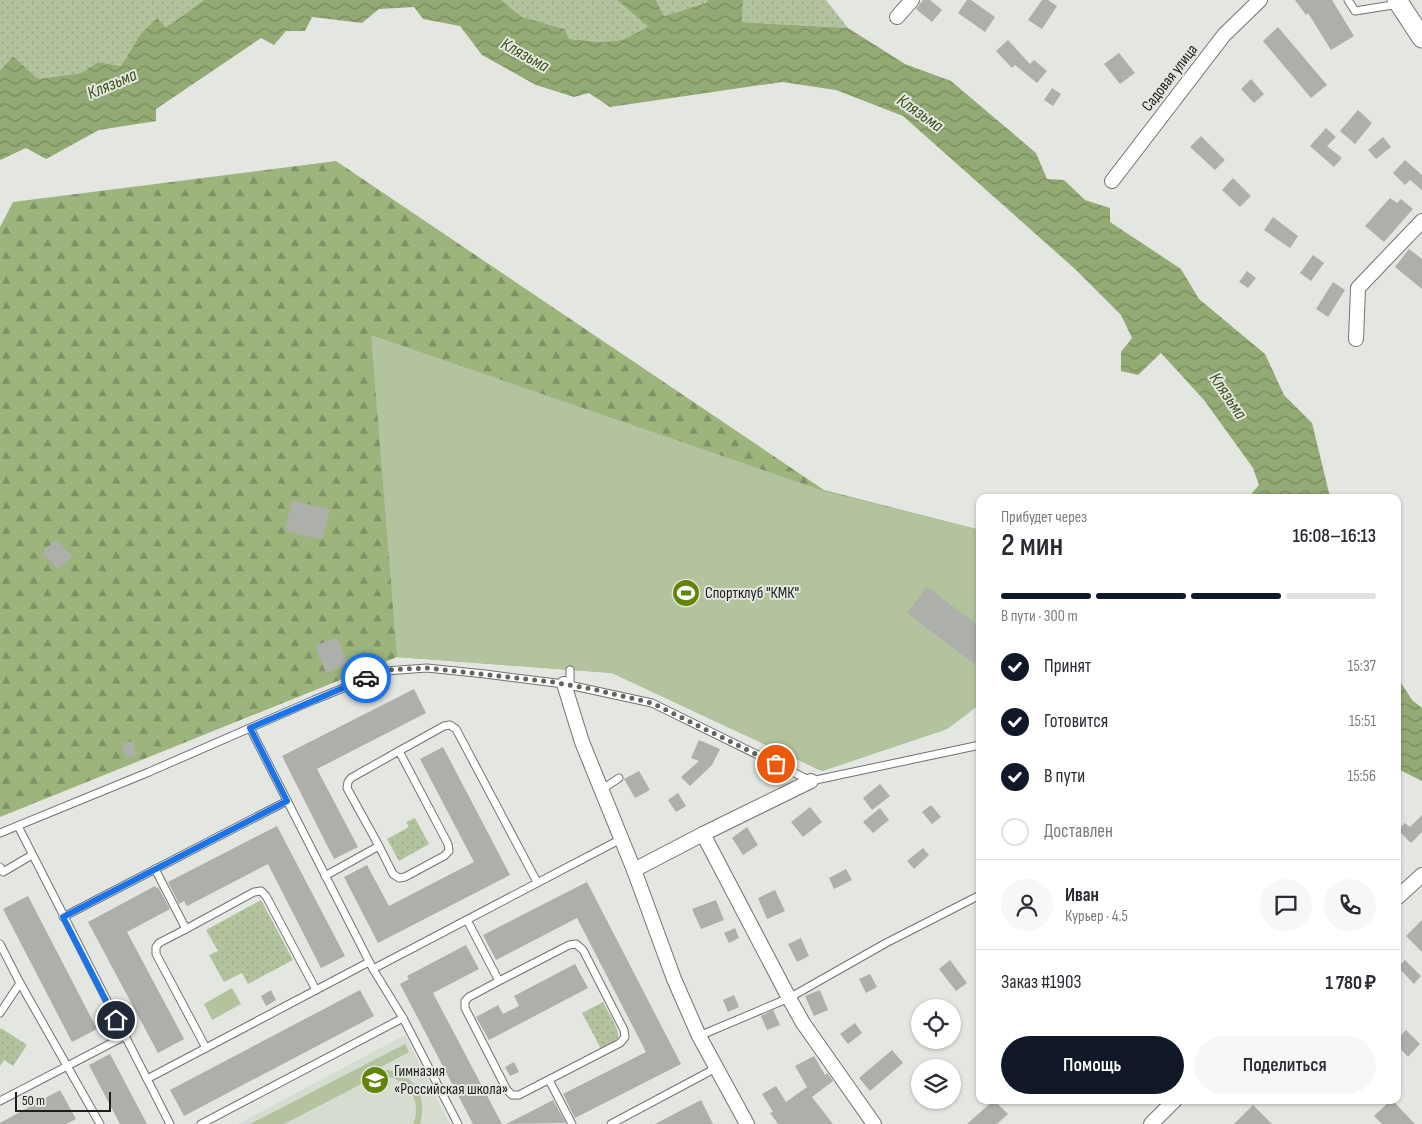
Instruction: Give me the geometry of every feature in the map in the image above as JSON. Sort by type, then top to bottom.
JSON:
[{"type":"street","points":[[897,16],[912,0]]},
{"type":"street","name":"Садовая улица","points":[[1112,181],[1224,35],[1260,0]]},
{"type":"street","points":[[1399,2],[1422,38]]},
{"type":"street","points":[[1356,339],[1358,288],[1422,221]]},
{"type":"street","points":[[567,684],[582,742],[634,870],[674,980],[699,1036],[747,1124]]},
{"type":"street","points":[[634,870],[702,834],[811,782]]},
{"type":"street","points":[[702,834],[789,998],[804,1023],[874,1124]]},
{"type":"street","points":[[1401,894],[1422,875]]},
{"type":"street","points":[[1151,1124],[1171,1104]]},
{"type":"lane","points":[[1348,0],[1355,11],[1399,2]]},
{"type":"lane","points":[[0,833],[149,772],[385,670],[427,668],[567,684],[652,703],[811,782],[976,746]]},
{"type":"lane","points":[[567,684],[570,670]]},
{"type":"lane","points":[[399,751],[448,844],[449,851],[444,856],[405,878],[399,878],[393,874],[347,788],[348,782],[351,778],[399,751],[444,726],[450,725],[456,729],[537,882]]},
{"type":"lane","points":[[250,728],[371,966],[403,1018],[458,1124]]},
{"type":"lane","points":[[602,790],[619,778]]},
{"type":"lane","points":[[63,917],[287,801]]},
{"type":"lane","points":[[18,826],[170,1124]]},
{"type":"lane","points":[[147,1079],[316,990],[467,920],[621,839]]},
{"type":"lane","points":[[325,876],[379,846]]},
{"type":"lane","points":[[0,881],[2,870],[32,855]]},
{"type":"lane","points":[[155,869],[186,929]]},
{"type":"lane","points":[[206,1048],[156,954],[156,947],[159,943],[254,892],[261,891],[266,896],[316,990]]},
{"type":"lane","points":[[699,1036],[789,998],[886,943],[976,897]]},
{"type":"lane","points":[[467,920],[499,981]]},
{"type":"lane","points":[[0,944],[100,1124]]},
{"type":"lane","points":[[576,944],[583,950],[624,1030],[625,1037],[620,1043],[550,1080],[519,1095],[512,1095],[507,1090],[465,1008],[465,1001],[468,997],[499,981],[569,945],[576,944]]},
{"type":"lane","points":[[0,1013],[20,983]]},
{"type":"lane","points":[[201,1124],[403,1018]]},
{"type":"lane","points":[[0,1100],[125,1036]]},
{"type":"lane","points":[[611,1124],[716,1068]]},
{"type":"lane","points":[[550,1080],[572,1124]]},
{"type":"shaded area","points":[[0,0],[204,0],[165,27],[156,19],[141,33],[121,66],[98,62],[81,73],[38,79],[13,56],[0,72]]},
{"type":"shaded area","points":[[501,0],[617,0],[650,27],[622,40],[601,42],[569,39],[565,29],[522,17]]},
{"type":"shaded area","points":[[656,0],[708,0],[706,3],[664,16]]},
{"type":"shaded area","points":[[743,0],[826,0],[848,28],[742,22]]},
{"type":"shaded area","name":"Спортклуб \"КМК\"","points":[[371,335],[824,491],[976,529],[976,707],[947,729],[822,771],[612,673],[397,657]]},
{"type":"shaded area","points":[[415,818],[429,844],[399,861],[387,839],[409,827],[406,822]]},
{"type":"shaded area","points":[[261,900],[293,960],[248,984],[242,973],[224,982],[209,955],[218,951],[206,930]]},
{"type":"shaded area","points":[[232,988],[241,1004],[212,1020],[204,1004]]},
{"type":"shaded area","points":[[603,1002],[615,1025],[618,1037],[613,1043],[601,1049],[582,1013]]},
{"type":"shaded area","points":[[1,1028],[27,1045],[13,1066],[4,1060],[0,1066]]},
{"type":"shaded area","name":"Гимназия «Российская школа»","points":[[405,1035],[450,1124],[238,1124]]},
{"type":"shaded area","points":[[405,1044],[409,1052],[377,1069],[398,1073],[414,1084],[422,1101],[420,1124],[413,1124],[416,1105],[414,1097],[403,1083],[387,1076],[377,1076],[284,1124],[250,1124]]},
{"type":"green space","points":[[336,161],[824,490],[976,529],[976,707],[947,729],[822,771],[612,673],[397,657],[0,817],[0,227],[13,202]]},
{"type":"water","name":"Клязьма","points":[[204,0],[501,0],[522,17],[565,29],[569,39],[601,42],[622,40],[649,27],[617,0],[656,0],[664,16],[706,3],[708,0],[743,0],[742,22],[848,28],[905,64],[951,81],[1036,153],[1047,179],[1064,180],[1085,200],[1110,208],[1110,222],[1181,269],[1199,299],[1265,354],[1284,395],[1312,423],[1329,494],[1253,494],[1259,485],[1253,468],[1204,400],[1161,353],[1138,375],[1121,371],[1121,352],[1132,338],[1121,315],[1075,269],[903,116],[836,90],[782,82],[610,107],[589,93],[574,97],[536,85],[482,55],[460,26],[423,19],[414,7],[379,9],[362,23],[312,17],[305,31],[286,31],[274,45],[261,38],[156,109],[156,121],[99,130],[46,159],[26,148],[0,160],[0,71],[13,56],[38,79],[81,73],[98,62],[121,66],[141,33],[157,18],[165,27]]},
{"type":"water","points":[[1401,683],[1412,700],[1422,708],[1422,781],[1401,770]]},
{"type":"building","points":[[923,0],[930,0],[942,10],[932,22],[916,9]]},
{"type":"building","points":[[967,0],[971,0],[995,17],[985,32],[958,13]]},
{"type":"building","points":[[1042,0],[1048,0],[1057,6],[1042,29],[1028,20]]},
{"type":"building","points":[[1295,0],[1332,0],[1354,36],[1331,50],[1308,13],[1306,15]]},
{"type":"building","points":[[1278,27],[1327,85],[1311,98],[1263,41]]},
{"type":"building","points":[[1008,40],[1030,64],[1034,60],[1047,71],[1037,83],[1015,65],[1012,68],[996,51]]},
{"type":"building","points":[[1119,53],[1135,73],[1120,84],[1104,64]]},
{"type":"building","points":[[1251,79],[1264,94],[1254,103],[1241,89]]},
{"type":"building","points":[[1052,88],[1061,94],[1053,106],[1044,100]]},
{"type":"building","points":[[1358,110],[1372,123],[1355,144],[1340,131]]},
{"type":"building","points":[[1326,128],[1336,137],[1327,146],[1342,158],[1334,167],[1310,146]]},
{"type":"building","points":[[1201,136],[1225,160],[1215,170],[1190,147]]},
{"type":"building","points":[[1383,137],[1391,147],[1376,159],[1368,150]]},
{"type":"building","points":[[1405,160],[1422,175],[1422,190],[1410,180],[1405,185],[1393,173]]},
{"type":"building","points":[[1233,178],[1251,196],[1240,207],[1222,190]]},
{"type":"building","points":[[1390,198],[1397,203],[1401,199],[1413,209],[1384,242],[1365,226]]},
{"type":"building","points":[[1273,217],[1298,236],[1290,248],[1264,230]]},
{"type":"building","points":[[1409,249],[1422,259],[1422,289],[1395,267]]},
{"type":"building","points":[[1313,255],[1324,263],[1311,281],[1300,273]]},
{"type":"building","points":[[1247,271],[1256,278],[1248,288],[1239,282]]},
{"type":"building","points":[[1333,282],[1345,290],[1328,317],[1316,309]]},
{"type":"building","points":[[292,500],[330,510],[322,540],[285,530]]},
{"type":"building","points":[[56,539],[72,556],[58,570],[42,553]]},
{"type":"building","points":[[927,587],[976,624],[976,661],[974,664],[907,613]]},
{"type":"building","points":[[337,637],[348,664],[326,673],[315,646]]},
{"type":"building","points":[[414,689],[426,713],[317,769],[358,847],[334,859],[282,756]]},
{"type":"building","points":[[699,740],[720,749],[712,765],[690,786],[681,777],[699,761],[691,758]]},
{"type":"building","points":[[133,741],[136,756],[125,758],[122,743]]},
{"type":"building","points":[[443,747],[510,875],[378,943],[344,877],[367,865],[389,906],[474,862],[420,759]]},
{"type":"building","points":[[639,771],[650,790],[635,798],[624,779]]},
{"type":"building","points":[[880,784],[890,796],[872,810],[863,798]]},
{"type":"building","points":[[678,793],[686,806],[676,812],[668,800]]},
{"type":"building","points":[[931,805],[941,817],[932,824],[922,812]]},
{"type":"building","points":[[810,807],[822,822],[803,837],[791,822]]},
{"type":"building","points":[[880,808],[889,820],[873,833],[863,822]]},
{"type":"building","points":[[1422,815],[1422,832],[1411,843],[1401,833],[1401,827],[1405,823],[1410,827]]},
{"type":"building","points":[[277,826],[345,956],[321,968],[268,864],[187,906],[184,901],[179,904],[168,882]]},
{"type":"building","points":[[747,827],[758,845],[743,855],[732,838]]},
{"type":"building","points":[[923,848],[929,855],[914,869],[907,861]]},
{"type":"building","points":[[846,869],[852,880],[834,889],[829,878]]},
{"type":"building","points":[[587,882],[681,1064],[575,1118],[563,1094],[646,1052],[577,918],[496,960],[483,935]]},
{"type":"building","points":[[155,886],[156,888],[158,887],[170,909],[127,932],[184,1039],[158,1053],[88,922]]},
{"type":"building","points":[[775,890],[785,911],[767,919],[758,898]]},
{"type":"building","points":[[28,896],[97,1029],[72,1042],[3,909]]},
{"type":"building","points":[[716,900],[724,920],[701,929],[692,909]]},
{"type":"building","points":[[1422,920],[1422,952],[1406,936]]},
{"type":"building","points":[[735,928],[739,938],[729,943],[724,933]]},
{"type":"building","points":[[801,938],[809,956],[797,962],[788,944]]},
{"type":"building","points":[[466,945],[479,969],[433,993],[502,1124],[473,1124],[400,984],[409,979],[407,976]]},
{"type":"building","points":[[950,960],[967,983],[956,991],[939,969]]},
{"type":"building","points":[[1405,960],[1421,976],[1414,984],[1401,970],[1401,964]]},
{"type":"building","points":[[575,964],[588,988],[489,1040],[476,1017],[498,1005],[503,1014],[519,1006],[514,996]]},
{"type":"building","points":[[870,974],[877,987],[866,993],[859,979]]},
{"type":"building","points":[[271,990],[276,1000],[266,1006],[261,996]]},
{"type":"building","points":[[360,990],[374,1016],[184,1116],[170,1090]]},
{"type":"building","points":[[820,990],[828,1010],[814,1016],[805,996]]},
{"type":"building","points":[[734,995],[739,1007],[728,1012],[723,1000]]},
{"type":"building","points":[[773,1010],[780,1025],[767,1030],[761,1016]]},
{"type":"building","points":[[855,1023],[862,1033],[848,1044],[840,1034]]},
{"type":"building","points":[[1406,1030],[1420,1044],[1408,1057],[1401,1049],[1401,1035]]},
{"type":"building","points":[[892,1050],[903,1063],[870,1091],[859,1078]]},
{"type":"building","points":[[110,1054],[147,1124],[120,1124],[89,1065]]},
{"type":"building","points":[[814,1056],[825,1075],[827,1073],[833,1081],[812,1097],[833,1124],[778,1124],[770,1113],[773,1112],[762,1094],[776,1086],[786,1102],[807,1087],[795,1066]]},
{"type":"building","points":[[514,1062],[519,1072],[510,1076],[505,1067]]},
{"type":"building","points":[[60,1090],[76,1119],[66,1124],[0,1124],[0,1123]]},
{"type":"building","points":[[553,1100],[566,1123],[506,1124],[526,1114]]},
{"type":"building","points":[[701,1100],[713,1124],[655,1124]]},
{"type":"building","points":[[990,1104],[998,1104],[1008,1114],[997,1124],[967,1124]]},
{"type":"building","points":[[1387,1104],[1396,1104],[1415,1124],[1382,1124],[1374,1116]]},
{"type":"building","points":[[1253,1105],[1272,1124],[1234,1124]]},
{"type":"way so far","points":[[366,678],[385,670],[427,668],[552,682],[592,689],[652,703],[776,764]]},
{"type":"place","name":"Спортклуб \"КМК\"","points":[[686,593]]},
{"type":"place","name":"Гимназия «Российская школа»","points":[[375,1080]]},
{"type":"route","points":[[116,1020],[63,917],[287,801],[250,728],[366,678]]}]
